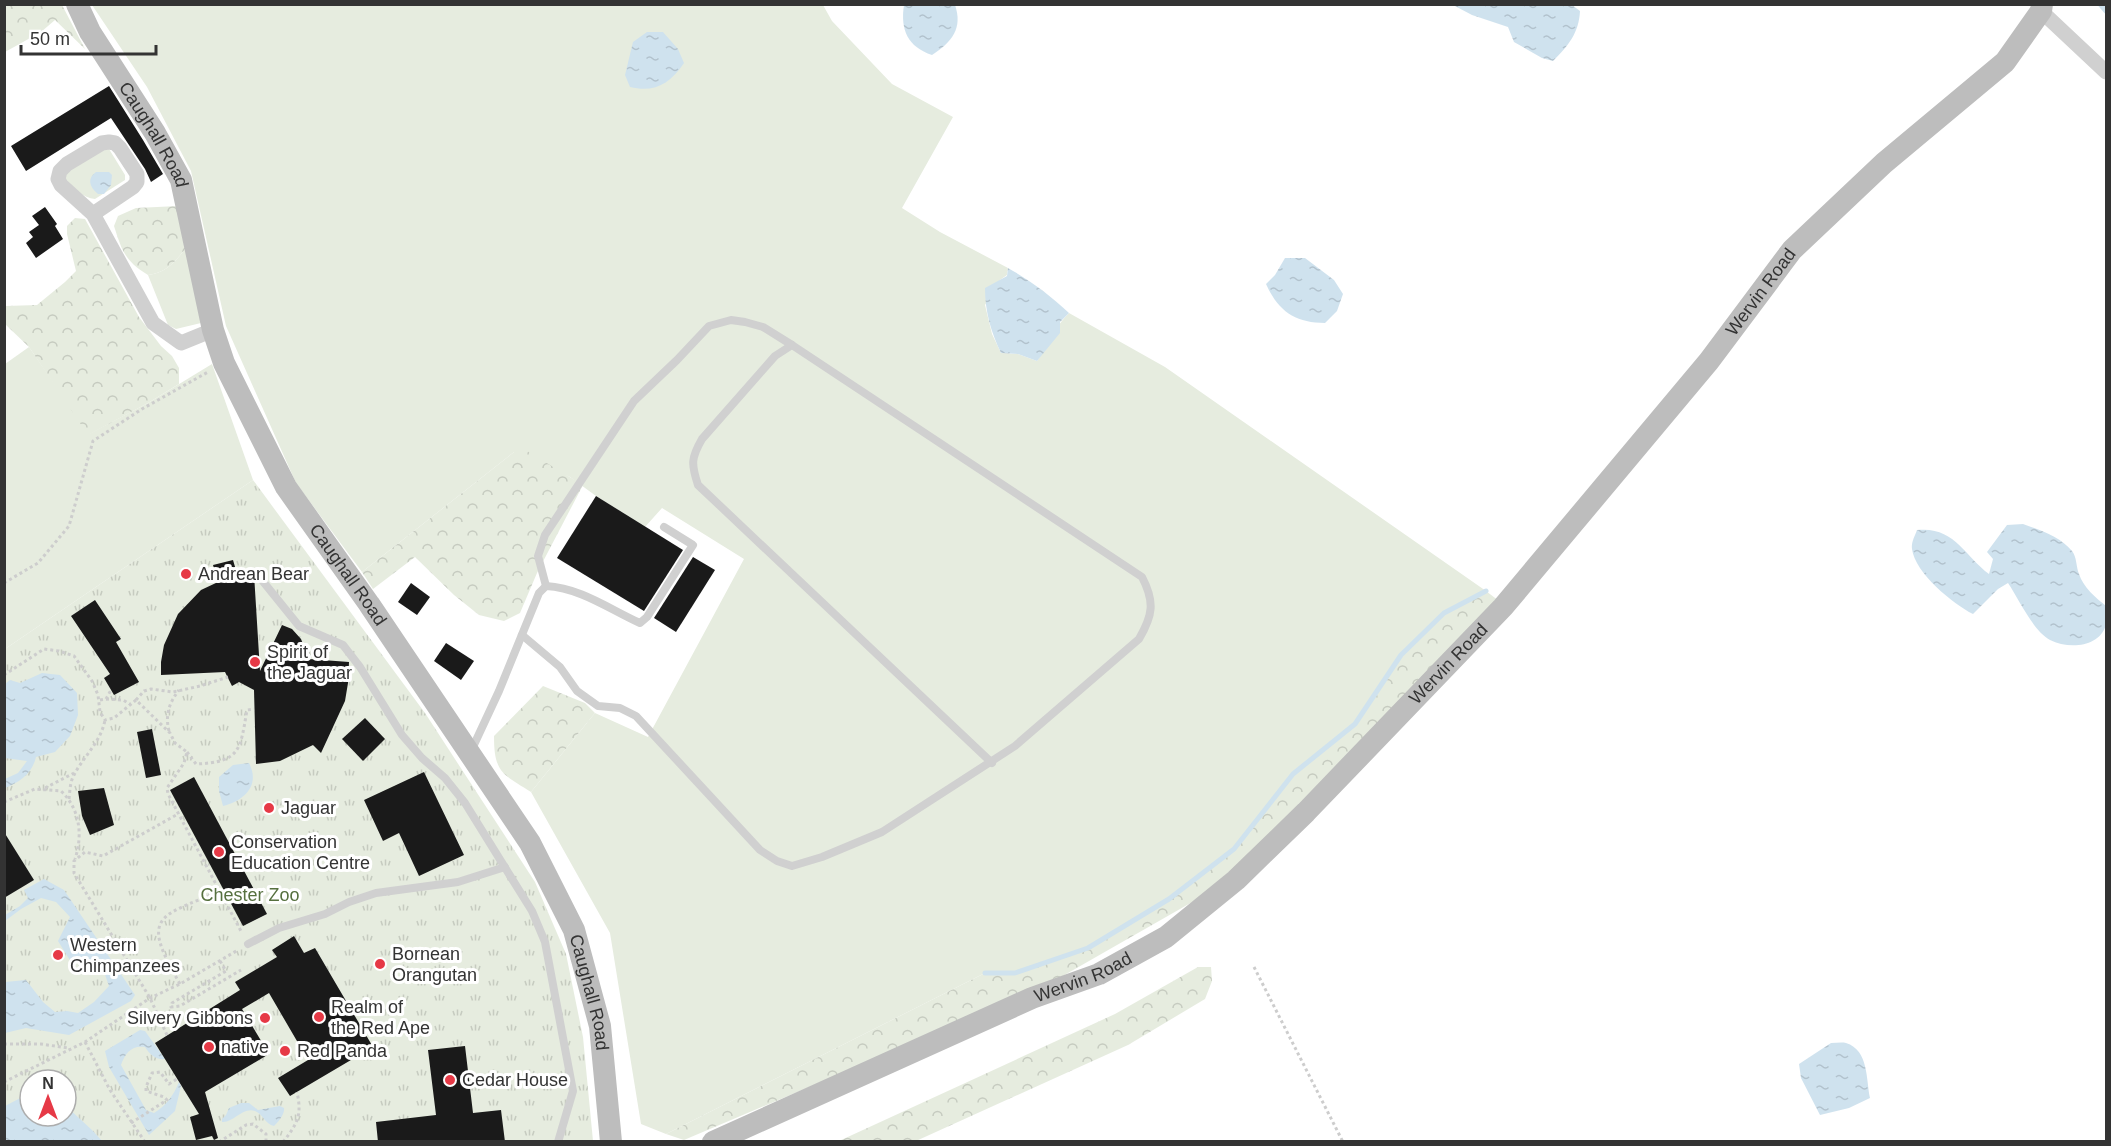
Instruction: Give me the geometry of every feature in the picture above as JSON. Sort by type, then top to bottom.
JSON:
[{"type":"street","name":"Caughall Road","points":[[77,4],[90,32],[155,133],[181,180],[213,330],[224,363],[286,487],[530,843],[574,930],[600,1026],[611,1142]]},
{"type":"street","points":[[2042,8],[2106,72]]},
{"type":"street","name":"Wervin Road","points":[[713,1142],[1032,998],[1099,974],[1166,937],[1236,880],[1306,812],[1503,607],[1709,361],[1792,250],[1884,163],[2004,62],[2042,8]]},
{"type":"street","points":[[93,214],[137,182],[136,174],[115,143],[102,143],[67,164],[60,171],[58,179],[61,185],[93,214],[153,323],[181,343],[213,330]]},
{"type":"lane","points":[[522,635],[560,667],[577,691],[598,706],[620,708],[636,716],[760,850],[777,861],[792,866],[822,857],[882,832],[1015,746],[1139,639],[1148,624],[1152,609],[1149,591],[1142,577],[792,345],[763,327],[731,320],[709,326],[634,401],[545,535],[538,556],[546,586]]},
{"type":"lane","points":[[792,345],[775,357],[702,439],[693,461],[698,485],[992,762]]},
{"type":"lane","points":[[470,754],[499,691],[539,593],[546,586],[560,587],[592,598],[640,623],[647,617],[693,544],[664,527]]},
{"type":"lane","points":[[261,579],[299,626],[342,645],[348,652],[360,667],[402,735],[422,758],[446,778],[465,803],[532,911],[545,942],[573,1091],[558,1142]]},
{"type":"lane","points":[[248,944],[279,928],[325,914],[349,902],[376,893],[458,882],[505,867]]},
{"type":"path","points":[[4,583],[38,563],[69,526],[93,441],[142,409],[224,363]]},
{"type":"path","points":[[4,675],[44,649],[74,656],[92,681],[100,700],[100,712],[105,720]]},
{"type":"path","points":[[105,720],[114,718],[144,691],[151,689],[173,692],[228,677]]},
{"type":"path","points":[[106,699],[111,690]]},
{"type":"path","points":[[179,690],[172,699],[166,717],[175,743],[187,752],[196,764],[218,763],[230,757],[237,750],[247,710],[254,709]]},
{"type":"path","points":[[100,700],[123,700],[130,704]]},
{"type":"path","points":[[136,700],[170,733]]},
{"type":"path","points":[[69,799],[70,785],[75,772],[88,756],[105,720]]},
{"type":"path","points":[[4,1082],[85,1042],[150,998],[180,984],[248,944],[166,788],[184,762],[187,752]]},
{"type":"path","points":[[43,789],[75,772]]},
{"type":"path","points":[[4,802],[35,789],[61,791],[69,799],[79,824],[80,843],[74,873],[150,998],[167,1035]]},
{"type":"path","points":[[75,861],[84,852],[103,856],[178,814]]},
{"type":"path","points":[[180,984],[160,945],[160,923],[168,914],[182,906],[219,892]]},
{"type":"path","points":[[220,961],[226,971],[172,1003],[171,1007],[180,1006],[241,970]]},
{"type":"path","points":[[1254,967],[1343,1142]]},
{"type":"path","points":[[85,1042],[105,1081],[145,1142]]},
{"type":"path","points":[[4,1044],[41,1044],[70,1049]]},
{"type":"path","points":[[131,1123],[167,1100],[146,1091],[152,1073],[160,1072],[169,1084],[177,1079]]},
{"type":"path","points":[[283,1142],[296,1126],[300,1107],[297,1092]]},
{"type":"path","points":[[219,1142],[246,1125],[253,1124],[266,1134],[266,1142]]},
{"type":"green space","points":[[5,4],[62,5],[85,49],[55,20],[41,32],[5,52]]},
{"type":"green space","points":[[92,5],[823,5],[832,21],[892,84],[953,117],[902,208],[940,232],[1008,268],[1007,275],[1000,280],[985,305],[992,334],[1001,353],[1018,354],[1037,361],[1069,313],[1165,367],[1486,591],[1444,613],[1401,655],[1355,724],[1293,774],[1234,849],[1169,899],[1088,948],[1015,973],[985,973],[666,1134],[641,1124],[610,933],[531,792],[595,713],[648,737],[744,559],[662,508],[645,527],[570,477],[514,452],[362,572],[296,483],[226,326],[191,171],[147,87]]},
{"type":"green space","points":[[109,149],[125,175],[125,180],[95,199],[83,195],[66,180],[65,175],[68,171],[100,150]]},
{"type":"green space","points":[[178,206],[186,248],[165,269],[148,275],[129,260],[122,249],[114,226],[118,216],[136,208]]},
{"type":"green space","points":[[75,218],[85,219],[139,317],[161,346],[172,356],[179,368],[179,384],[88,435],[29,347],[5,324],[4,304],[6,306],[37,305],[76,271],[67,234],[67,226]]},
{"type":"green space","points":[[186,248],[201,323],[176,329],[168,325],[148,275],[165,269]]},
{"type":"green space","points":[[29,347],[89,434],[148,403],[212,364],[253,480],[5,649],[5,364]]},
{"type":"green space","points":[[527,451],[583,485],[537,573],[520,613],[504,621],[479,615],[454,595],[415,557],[373,589],[362,572],[514,452]]},
{"type":"green space","name":"Chester Zoo","points":[[253,480],[425,713],[535,882],[566,954],[583,1037],[593,1141],[5,1142],[5,649]]},
{"type":"green space","points":[[1486,591],[1499,601],[1243,873],[1040,989],[684,1140],[666,1134],[985,973],[1015,973],[1088,948],[1169,899],[1234,849],[1293,774],[1355,724],[1401,655],[1444,613]]},
{"type":"green space","points":[[543,686],[585,703],[595,713],[531,792],[513,781],[498,765],[494,736]]},
{"type":"green space","points":[[1198,967],[1211,967],[1212,981],[1205,999],[1128,1045],[916,1141],[839,1141],[1115,1014]]},
{"type":"water","points":[[904,5],[955,5],[957,28],[950,40],[932,55],[917,47],[905,30]]},
{"type":"water","points":[[1453,5],[1572,5],[1580,11],[1572,39],[1553,61],[1542,58],[1514,42],[1508,27],[1472,15]]},
{"type":"water","points":[[647,32],[663,32],[678,49],[684,63],[661,85],[647,89],[630,87],[625,75],[633,42]]},
{"type":"water","points":[[96,172],[109,172],[112,175],[111,185],[104,194],[98,194],[91,186],[91,177]]},
{"type":"water","points":[[1285,258],[1305,258],[1334,280],[1343,294],[1337,311],[1325,323],[1296,318],[1282,308],[1271,293],[1266,284],[1275,275]]},
{"type":"water","points":[[1008,268],[1055,300],[1069,313],[1060,322],[1060,333],[1037,361],[1018,354],[1001,353],[987,314],[985,288],[1007,276]]},
{"type":"water","points":[[2023,524],[2056,538],[2074,553],[2081,579],[2094,596],[2106,606],[2107,623],[2097,638],[2074,645],[2065,645],[2050,640],[2032,622],[2008,583],[1998,589],[1973,614],[1936,587],[1920,568],[1912,549],[1917,530],[1940,533],[1958,543],[1989,574],[1993,559],[1987,552],[2007,525]]},
{"type":"water","points":[[42,673],[60,675],[77,693],[78,715],[70,736],[55,752],[36,757],[25,777],[5,788],[5,779],[18,773],[27,761],[5,758],[5,684],[10,680],[20,683]]},
{"type":"water","points":[[249,763],[253,779],[248,791],[237,800],[223,806],[219,791],[219,777],[233,765]]},
{"type":"water","points":[[44,879],[64,890],[135,995],[131,1001],[69,1035],[26,1028],[5,1033],[5,982],[26,980],[43,1002],[55,1012],[78,1013],[94,1002],[109,986],[103,969],[93,960],[71,962],[58,941],[70,917],[56,902],[41,898],[5,921],[5,915],[28,898],[24,890]]},
{"type":"water","points":[[140,1030],[145,1031],[165,1059],[151,1055],[145,1047],[136,1047],[125,1057],[121,1065],[146,1110],[154,1113],[159,1110],[169,1100],[179,1082],[181,1086],[175,1111],[149,1135],[109,1067],[105,1051]]},
{"type":"water","points":[[1831,1043],[1846,1043],[1859,1052],[1865,1066],[1870,1098],[1849,1108],[1820,1115],[1801,1078],[1799,1064]]},
{"type":"water","points":[[18,1099],[18,1128],[78,1128],[78,1117],[102,1141],[5,1141],[5,1106]]},
{"type":"water","points":[[241,1103],[249,1103],[258,1110],[280,1106],[284,1110],[274,1126],[258,1112],[250,1110],[222,1122],[229,1108]]},
{"type":"building","points":[[109,86],[163,174],[151,182],[145,169],[111,118],[26,171],[11,146]]},
{"type":"building","points":[[45,207],[57,224],[55,226],[63,239],[36,258],[26,243],[33,237],[29,232],[39,225],[32,216]]},
{"type":"building","points":[[596,496],[683,550],[644,611],[557,558]]},
{"type":"building","points":[[693,557],[715,570],[676,632],[654,618]]},
{"type":"building","name":"Spirit of the Jaguar","points":[[233,560],[238,577],[254,574],[260,671],[282,625],[292,629],[301,639],[309,659],[349,662],[345,701],[321,753],[313,745],[280,761],[256,764],[254,690],[239,682],[232,686],[225,672],[161,675],[164,645],[178,614],[201,590],[218,582],[213,565]]},
{"type":"building","points":[[411,583],[430,597],[417,615],[398,602]]},
{"type":"building","points":[[95,600],[121,639],[116,642],[139,682],[114,695],[104,678],[110,674],[71,616]]},
{"type":"building","points":[[446,643],[474,661],[461,680],[434,661]]},
{"type":"building","points":[[365,718],[385,739],[363,761],[342,739]]},
{"type":"building","points":[[152,729],[161,775],[146,778],[137,732]]},
{"type":"building","points":[[424,772],[464,855],[419,876],[399,833],[383,841],[364,800]]},
{"type":"building","name":"Conservation Education Centre","points":[[194,777],[267,914],[243,926],[170,790]]},
{"type":"building","points":[[104,788],[114,825],[90,835],[82,816],[78,791]]},
{"type":"building","points":[[4,832],[34,880],[4,898]]},
{"type":"building","points":[[294,936],[304,953],[315,948],[373,1047],[290,1096],[278,1078],[308,1060],[269,993],[242,1009],[269,1054],[205,1092],[218,1138],[214,1140],[212,1136],[196,1140],[190,1117],[199,1114],[155,1043],[240,990],[235,982],[277,957],[272,950]]},
{"type":"building","name":"Cedar House","points":[[465,1046],[473,1113],[501,1110],[505,1142],[378,1142],[376,1122],[436,1115],[428,1050]]},
{"type":"waterway","points":[[2100,4],[2106,11]]},
{"type":"waterway","points":[[985,973],[1015,973],[1088,948],[1169,899],[1234,849],[1293,774],[1355,724],[1401,655],[1444,613],[1486,591]]},
{"type":"place","name":"Andrean Bear","points":[[186,574]]},
{"type":"place","name":"Spirit of the Jaguar","points":[[255,662]]},
{"type":"place","name":"Jaguar","points":[[269,808]]},
{"type":"place","name":"Conservation Education Centre","points":[[219,852]]},
{"type":"place","name":"Western Chimpanzees","points":[[58,955]]},
{"type":"place","name":"Bornean Orangutan","points":[[380,964]]},
{"type":"place","name":"Realm of the Red Ape","points":[[319,1017]]},
{"type":"place","name":"Silvery Gibbons","points":[[265,1018]]},
{"type":"place","name":"native","points":[[209,1047]]},
{"type":"place","name":"Red Panda","points":[[285,1051]]},
{"type":"place","name":"Cedar House","points":[[450,1080]]}]
